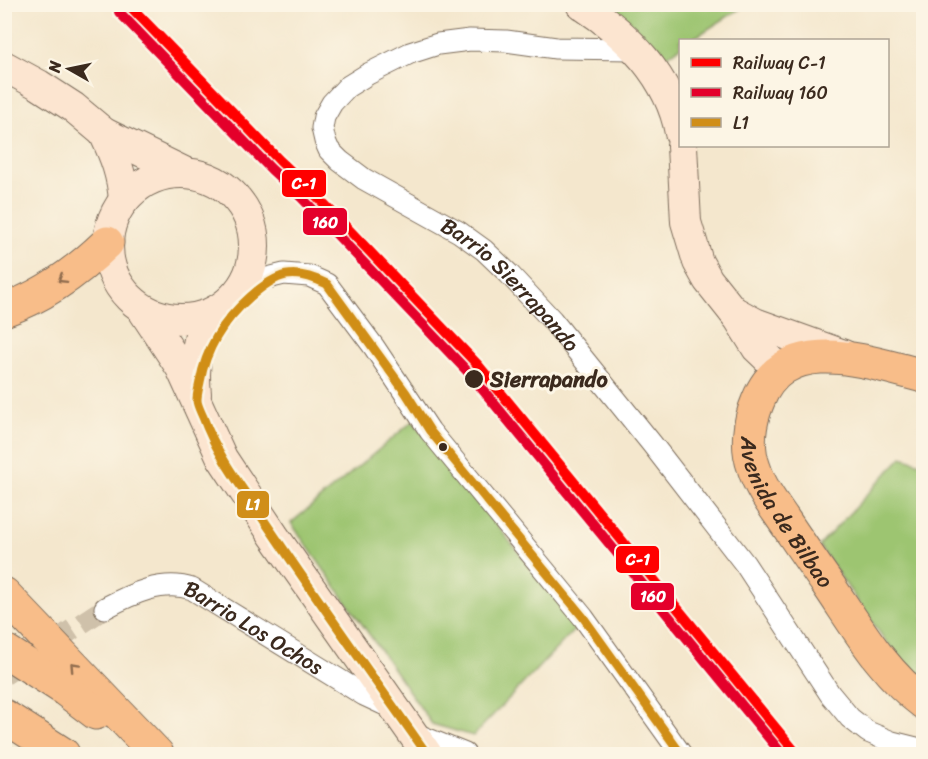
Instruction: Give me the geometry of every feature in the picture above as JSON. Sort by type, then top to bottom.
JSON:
[{"type":"highway","points":[[4,310],[26,301],[68,275],[107,243]]},
{"type":"highway","name":"Avenida de Bilbao","points":[[924,376],[858,360],[829,356],[801,360],[783,370],[766,386],[752,419],[750,437],[751,457],[763,489],[880,660],[899,683],[924,703]]},
{"type":"highway","points":[[4,594],[157,754]]},
{"type":"highway","points":[[4,650],[63,688],[142,754]]},
{"type":"highway","points":[[4,716],[63,754]]},
{"type":"street","points":[[581,4],[605,21],[648,63],[666,92],[679,128]]},
{"type":"street","name":"Barrio Sierrapando","points":[[634,49],[556,48],[506,41],[471,40],[438,44],[410,53],[347,87],[332,103],[324,117],[322,128],[325,141],[329,150],[340,161],[364,179],[459,232],[484,250],[509,274],[552,320],[738,555],[830,694],[850,718],[876,735],[892,742],[924,750]]},
{"type":"street","points":[[4,66],[39,84],[73,107],[104,133],[186,173],[218,183],[242,206],[249,220],[254,253],[243,284],[227,303],[206,315],[190,319],[173,319],[157,316],[130,300],[116,281],[107,243],[115,213],[136,188],[152,179],[168,174],[186,173]]},
{"type":"street","points":[[104,133],[116,158],[122,178],[124,200]]},
{"type":"street","points":[[682,147],[684,209],[689,236],[702,271],[718,294],[742,318],[757,348],[783,370]]},
{"type":"street","points":[[243,284],[284,274],[296,274],[317,279],[331,289],[400,384],[430,431],[583,617],[681,754]]},
{"type":"street","points":[[142,309],[181,368],[197,400]]},
{"type":"street","points":[[197,400],[195,365],[206,315]]},
{"type":"street","points":[[742,318],[858,360]]},
{"type":"street","points":[[742,318],[754,390],[752,419]]},
{"type":"street","name":"Barrio Los Ochos","points":[[197,400],[208,431],[222,458],[411,732]]},
{"type":"street","name":"Barrio Los Ochos","points":[[105,608],[157,587],[170,585],[192,589],[364,695],[411,732],[465,754]]},
{"type":"green space","points":[[603,5],[746,5],[693,39],[679,39],[679,48],[663,59],[616,13]]},
{"type":"green space","points":[[413,421],[578,626],[473,736],[432,724],[291,523]]},
{"type":"green space","points":[[902,457],[923,464],[923,685],[884,639],[819,546]]},
{"type":"tunnel","points":[[4,675],[105,608]]},
{"type":"railway","points":[[113,4],[157,54],[280,161]]},
{"type":"rail line","name":"C-1","points":[[128,4],[310,189],[478,365],[797,754]]},
{"type":"rail line","name":"160","points":[[119,12],[302,198],[469,373],[782,754]]},
{"type":"transit line","name":"L1","points":[[427,754],[233,474],[213,441],[198,404],[198,391],[203,369],[224,325],[260,289],[269,282],[286,275],[304,275],[327,284],[406,393],[430,431],[583,617],[681,754]]},
{"type":"place","name":"Sierrapando","points":[[474,379]]}]
